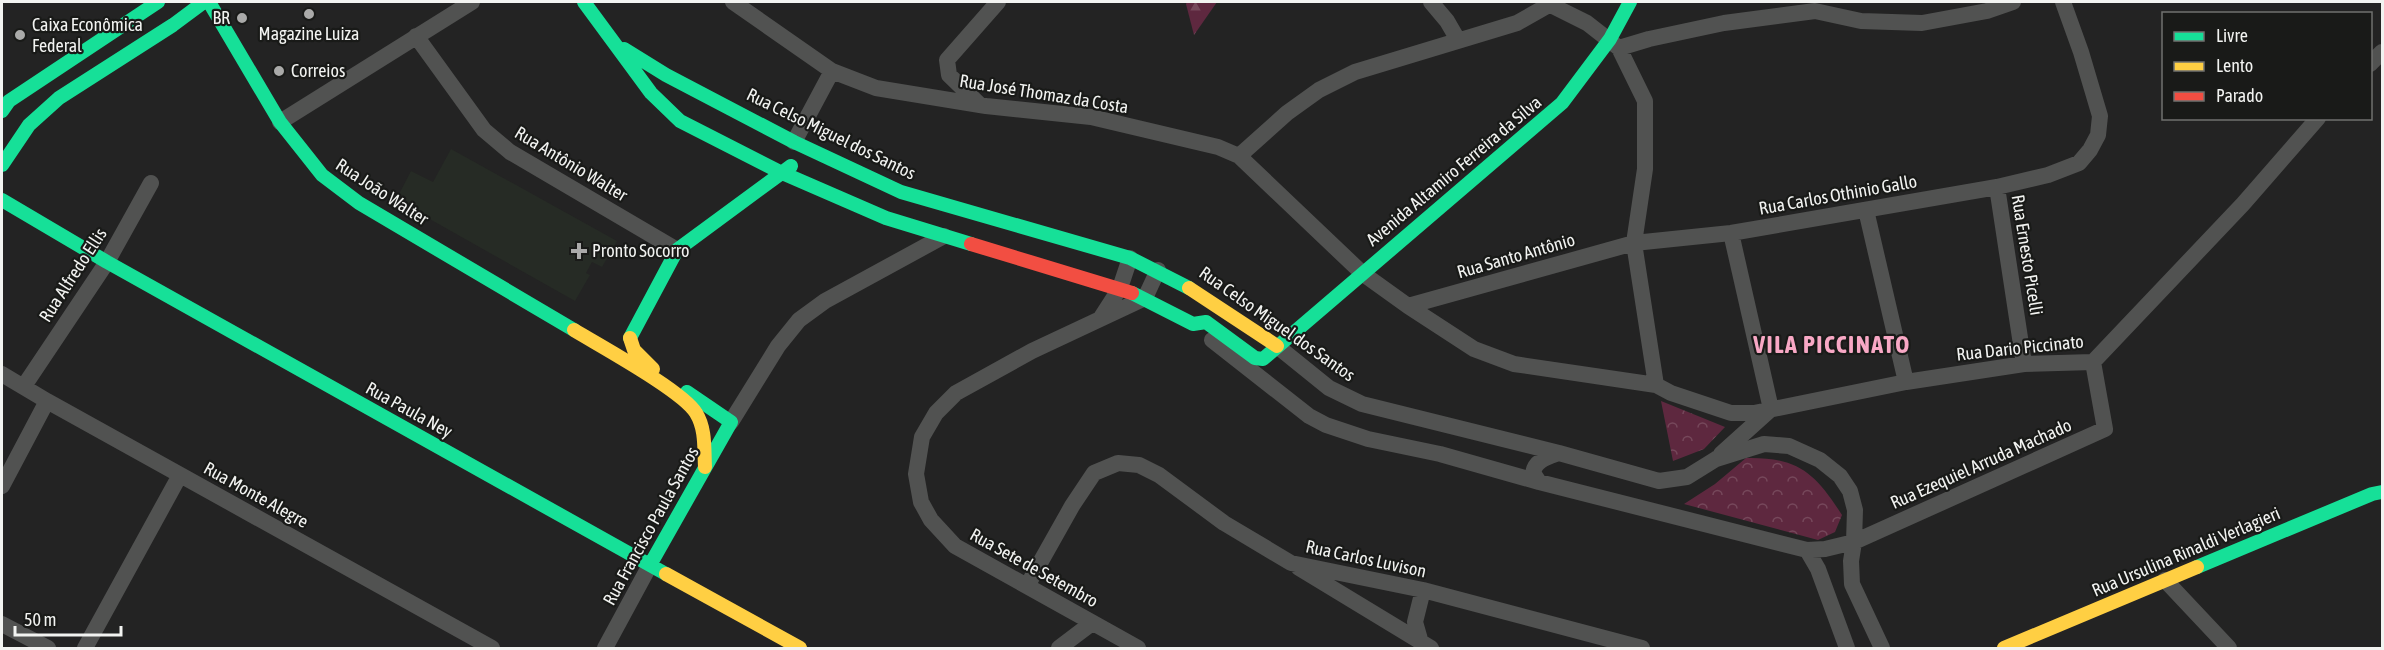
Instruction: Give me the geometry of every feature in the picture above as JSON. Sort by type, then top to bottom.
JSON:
[{"type":"main road","points":[[16,143],[14,113],[4,104],[158,2]]},
{"type":"main road","points":[[2,165],[29,125],[59,98],[204,2]]},
{"type":"main road","name":"Rua João Walter","points":[[209,2],[280,122],[322,175],[359,203],[599,345],[680,396],[696,412],[704,430],[705,467]]},
{"type":"main road","name":"Rua Celso Miguel dos Santos","points":[[584,2],[651,93],[680,121],[780,172],[886,218],[956,222],[1062,239],[1130,258],[1184,283],[1277,346]]},
{"type":"main road","name":"Avenida Altamiro Ferreira da Silva","points":[[1192,324],[1206,322],[1255,358],[1263,359],[1562,103],[1614,43],[1630,2]]},
{"type":"main road","name":"Rua Celso Miguel dos Santos","points":[[610,40],[785,148],[901,192],[956,222],[1145,298],[1192,324]]},
{"type":"main road","points":[[731,422],[646,365],[634,350],[630,338],[677,250],[789,167],[797,154],[785,148],[780,172]]},
{"type":"main road","name":"Rua Paula Ney","points":[[2,200],[106,262],[800,648]]},
{"type":"main road","points":[[599,345],[630,338]]},
{"type":"main road","name":"Rua Francisco Paula Santos","points":[[650,566],[731,422]]},
{"type":"main road","name":"Rua Ursulina Rinaldi Verlagieri","points":[[2004,648],[2031,644],[2165,580],[2372,494],[2382,492]]},
{"type":"street","points":[[280,122],[472,2]]},
{"type":"street","name":"Rua José Thomaz da Costa","points":[[733,2],[832,71],[876,88],[981,105],[1091,117],[1218,147],[1239,156]]},
{"type":"street","points":[[981,105],[949,75],[947,60],[998,2]]},
{"type":"street","points":[[1431,2],[1447,21],[1458,40]]},
{"type":"street","points":[[1614,43],[1648,39],[1813,6],[1861,21],[1922,23],[1987,11],[2013,2]]},
{"type":"street","name":"Rua Carlos Othinio Gallo","points":[[1634,243],[1731,233],[1997,187],[2048,175],[2079,162],[2090,150],[2098,135],[2100,116],[2063,2]]},
{"type":"street","points":[[1239,156],[1287,113],[1319,90],[1355,72],[1517,22],[1553,3],[1587,23],[1614,43],[1645,101],[1645,169],[1634,243],[1656,386]]},
{"type":"street","name":"Rua Antônio Walter","points":[[416,36],[484,130],[510,152],[677,250]]},
{"type":"street","points":[[785,148],[832,71]]},
{"type":"street","name":"Rua Dario Piccinato","points":[[1239,156],[1362,273],[1474,349],[1514,364],[1656,386],[1731,413],[1772,409],[1906,382],[2024,364],[2093,362],[2243,204],[2316,120]]},
{"type":"street","name":"Rua Alfredo Ellis","points":[[24,387],[106,262],[151,183]]},
{"type":"street","name":"Rua Ernesto Picelli","points":[[1997,187],[2024,364]]},
{"type":"street","points":[[1866,210],[1906,382]]},
{"type":"street","points":[[731,422],[778,346],[799,320],[825,301],[956,222]]},
{"type":"street","points":[[1716,459],[1772,409],[1731,233]]},
{"type":"street","name":"Rua Santo Antônio","points":[[1408,306],[1634,243]]},
{"type":"street","points":[[1099,320],[1120,288],[1130,258]]},
{"type":"street","points":[[1145,298],[1158,270]]},
{"type":"street","name":"Rua Sete de Setembro","points":[[1138,648],[956,546],[931,520],[921,502],[916,474],[922,437],[936,413],[957,393],[1032,351],[1145,298]]},
{"type":"street","name":"Rua Celso Miguel dos Santos","points":[[1192,324],[1309,416],[1326,425],[1368,439],[1440,454],[1539,482],[1807,550]]},
{"type":"street","name":"Rua Celso Miguel dos Santos","points":[[1277,346],[1329,388],[1362,404],[1559,453],[1659,481],[1687,477],[1716,459],[1764,444],[1789,446],[1820,460],[1840,476],[1850,491],[1855,510],[1851,561],[1852,584],[1882,648]]},
{"type":"street","name":"Rua Ezequiel Arruda Machado","points":[[1807,550],[1825,549],[1854,542],[2105,429],[2093,362]]},
{"type":"street","name":"Rua Monte Alegre","points":[[2,374],[492,648]]},
{"type":"street","points":[[2,486],[47,401]]},
{"type":"street","points":[[1539,482],[1533,473],[1534,466],[1559,453]]},
{"type":"street","name":"Rua Carlos Luvison","points":[[1027,586],[1072,506],[1094,473],[1118,463],[1139,465],[1159,475],[1224,523],[1291,563],[1422,590],[1642,648]]},
{"type":"street","points":[[85,648],[180,475]]},
{"type":"street","points":[[1807,550],[1818,569],[1847,648]]},
{"type":"street","points":[[1291,563],[1426,646]]},
{"type":"street","name":"Rua Francisco Paula Santos","points":[[605,648],[650,566]]},
{"type":"street","points":[[2165,580],[2229,648]]},
{"type":"street","points":[[1422,590],[1415,622],[1426,646]]},
{"type":"street","points":[[1059,648],[1092,623]]},
{"type":"street","points":[[2,624],[48,648]]},
{"type":"shaded area","points":[[451,149],[617,241],[602,267],[592,262],[586,273],[590,275],[575,301],[396,200],[411,171],[433,182]]},
{"type":"green space","points":[[1187,2],[1217,2],[1194,35],[1186,4]]},
{"type":"green space","points":[[1661,401],[1725,427],[1704,449],[1673,461]]},
{"type":"green space","points":[[1746,458],[1779,461],[1803,470],[1813,478],[1842,515],[1835,532],[1818,540],[1684,504],[1715,484]]},
{"type":"traffic: fast","points":[[2,111],[9,101],[158,2]]},
{"type":"traffic: fast","points":[[2,165],[29,125],[59,98],[173,25],[204,2]]},
{"type":"traffic: fast","points":[[209,2],[280,122],[322,175],[359,203],[574,330]]},
{"type":"traffic: fast","points":[[584,2],[651,93],[680,121],[780,172],[886,218],[971,244]]},
{"type":"traffic: fast","points":[[1132,293],[1193,324],[1206,322],[1255,358],[1263,359],[1562,103],[1610,39],[1630,2]]},
{"type":"traffic: fast","points":[[624,49],[666,75],[794,142],[901,192],[1130,258],[1189,288]]},
{"type":"traffic: fast","points":[[630,338],[677,250],[791,166]]},
{"type":"traffic: fast","points":[[2,200],[107,262],[666,574]]},
{"type":"traffic: fast","points":[[650,565],[731,422],[687,392]]},
{"type":"traffic: fast","points":[[2197,567],[2372,494],[2382,492]]},
{"type":"traffic: slow","points":[[1189,288],[1277,346]]},
{"type":"traffic: slow","points":[[574,330],[659,381],[688,404],[696,413],[701,426],[705,467]]},
{"type":"traffic: slow","points":[[630,338],[634,350],[653,369]]},
{"type":"traffic: slow","points":[[2004,648],[2197,567]]},
{"type":"traffic: slow","points":[[666,574],[800,648]]},
{"type":"traffic: jam","points":[[971,244],[1132,293]]},
{"type":"place","name":"Magazine Luiza","points":[[309,14]]},
{"type":"place","name":"BR","points":[[242,18]]},
{"type":"place","name":"Caixa Econômica Federal","points":[[20,35]]},
{"type":"place","name":"Correios","points":[[279,71]]},
{"type":"place","name":"Pronto Socorro","points":[[579,251]]},
{"type":"district","name":"VILA PICCINATO","points":[[1832,345]]}]
